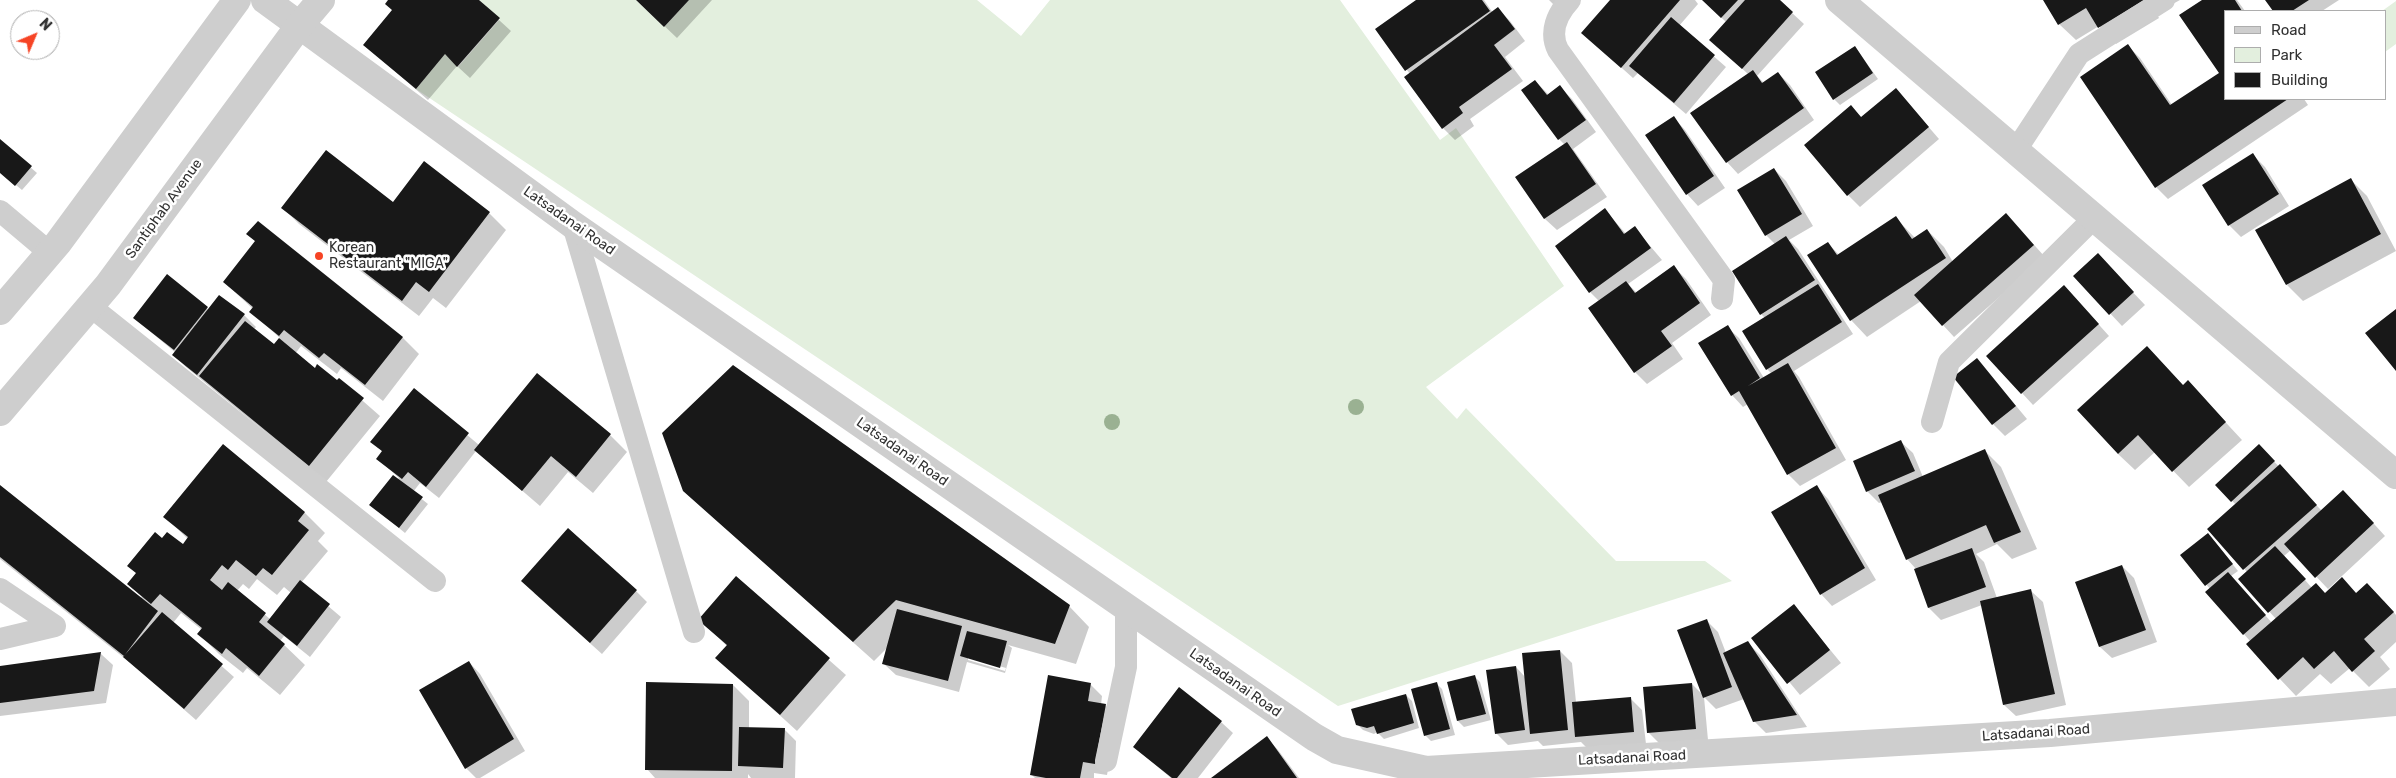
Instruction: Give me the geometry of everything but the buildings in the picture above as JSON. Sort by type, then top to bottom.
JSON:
[{"type":"street","points":[[0,311],[50,253],[237,0]]},
{"type":"street","name":"Latsadanai Road","points":[[265,0],[573,225],[1314,737],[1337,750],[1426,770],[2050,733],[2396,702]]},
{"type":"street","name":"Santiphab Avenue","points":[[0,412],[108,285],[299,26],[321,0]]},
{"type":"street","points":[[1839,0],[2396,474]]},
{"type":"lane","points":[[1570,0],[1560,12],[1553,35],[1558,50],[1724,280],[1722,300]]},
{"type":"lane","points":[[2016,150],[2079,54],[2164,0]]},
{"type":"lane","points":[[0,211],[50,253]]},
{"type":"lane","points":[[1932,422],[1949,362],[2095,217]]},
{"type":"lane","points":[[573,225],[694,632]]},
{"type":"lane","points":[[90,306],[435,581]]},
{"type":"lane","points":[[0,589],[54,626],[0,639]]},
{"type":"lane","points":[[1106,761],[1126,667],[1126,607]]},
{"type":"green space","points":[[479,0],[636,0],[664,27],[689,0],[977,0],[1021,36],[1050,0],[1340,0],[1440,140],[1456,128],[1564,286],[1426,387],[1457,419],[1466,408],[1616,561],[1705,561],[1732,581],[1338,706],[416,89],[445,54],[458,67],[500,19]]},
{"type":"green space","points":[[2396,1],[2396,44],[2386,51],[2386,10],[2383,10]]},
{"type":"place","name":"Korean Restaurant \"MIGA\"","points":[[319,256]]}]
